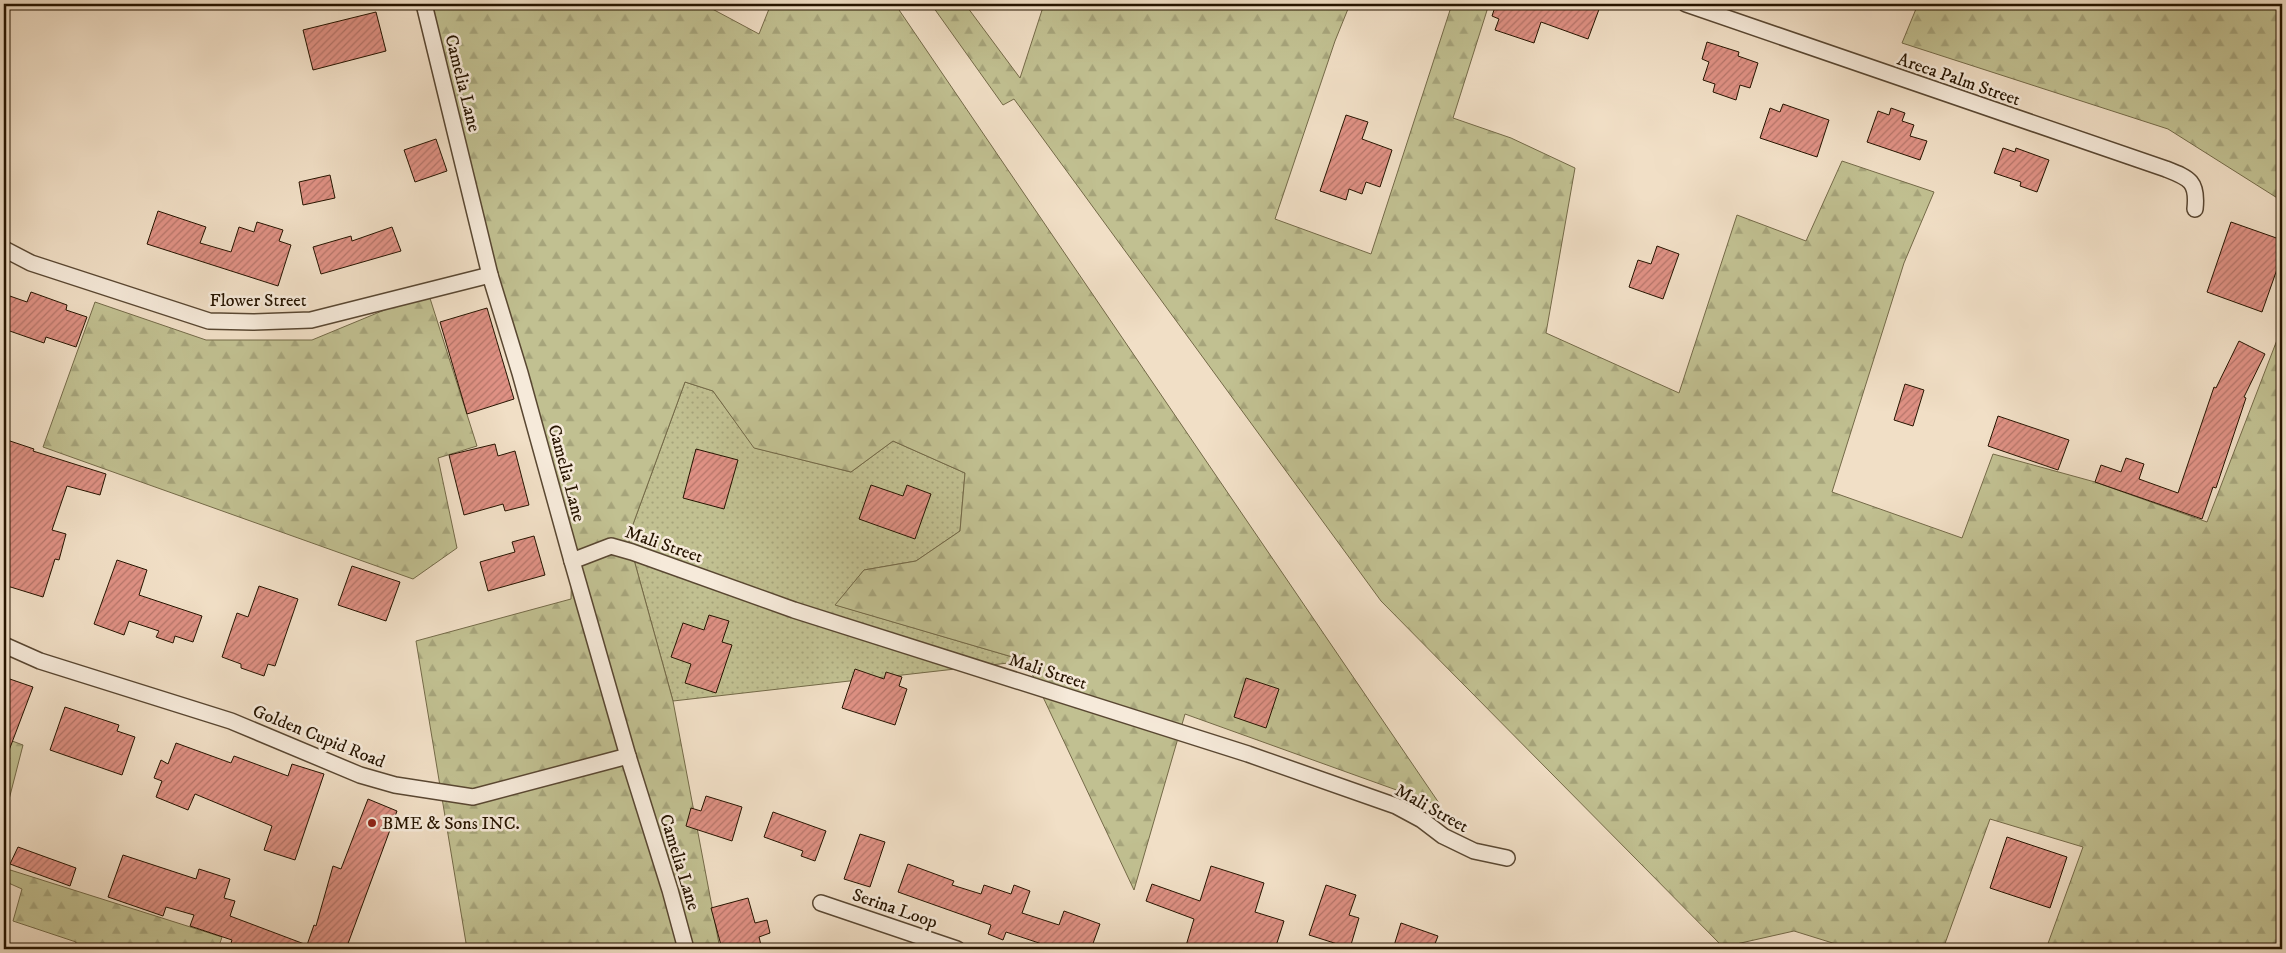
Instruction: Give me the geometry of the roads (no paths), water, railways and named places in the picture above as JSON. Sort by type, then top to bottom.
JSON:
[{"type":"street","name":"Camelia Lane","points":[[424,4],[490,275],[520,373],[628,756],[670,890],[686,949]]},
{"type":"street","name":"Areca Palm Street","points":[[1686,4],[2166,169],[2191,181],[2196,191],[2195,209]]},
{"type":"street","name":"Flower Street","points":[[4,249],[31,263],[209,321],[311,320],[490,275]]},
{"type":"street","name":"Mali Street","points":[[572,561],[611,546],[632,552],[794,610],[1248,754],[1396,806],[1422,820],[1443,836],[1466,848],[1507,858]]},
{"type":"street","name":"Golden Cupid Road","points":[[4,645],[40,660],[228,720],[360,775],[395,785],[473,796],[628,756]]},
{"type":"street","name":"Serina Loop","points":[[821,902],[958,949]]},
{"type":"place","name":"BME & Sons INC.","points":[[372,823]]}]
